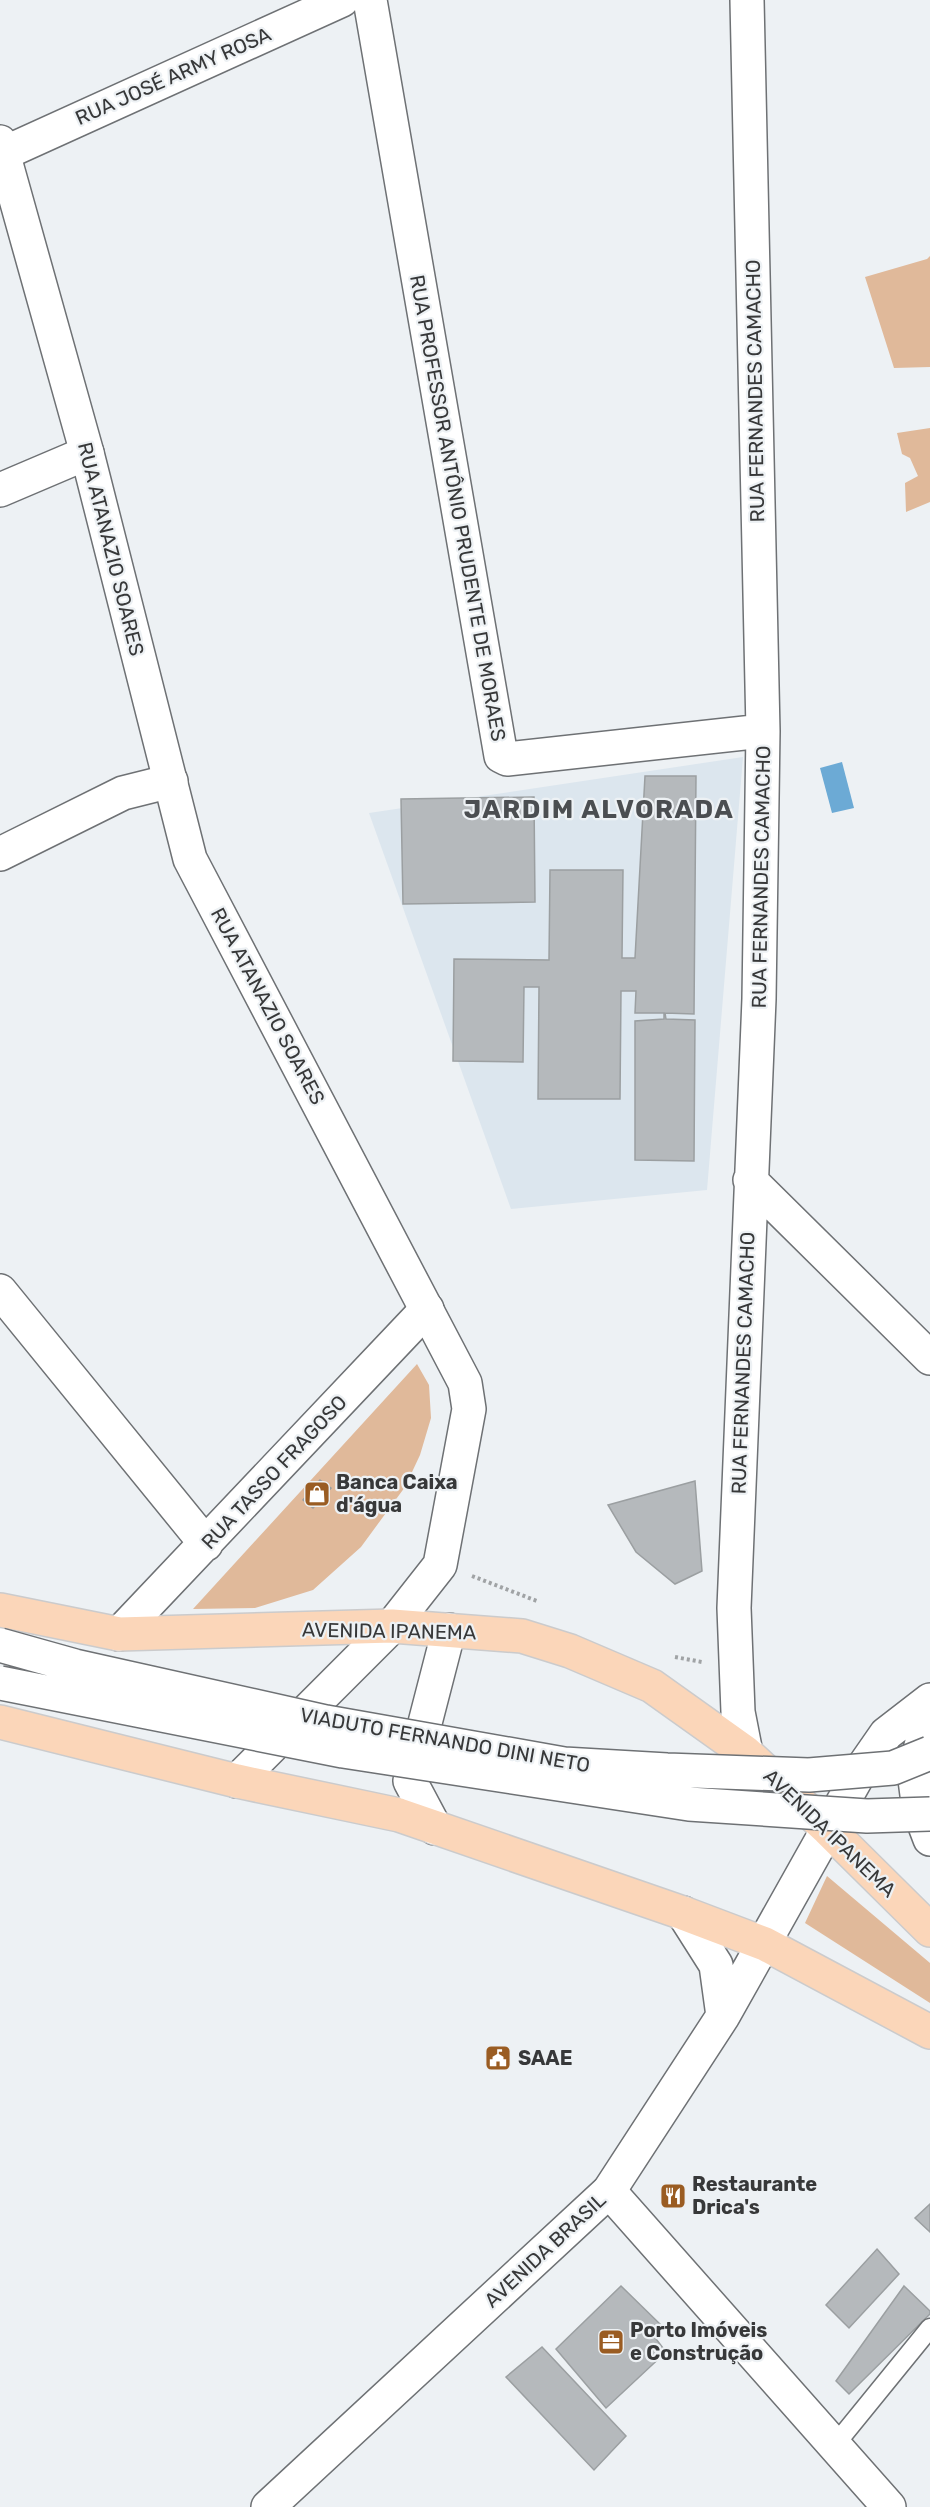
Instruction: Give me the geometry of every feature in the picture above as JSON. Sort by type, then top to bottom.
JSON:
[{"type":"main road","name":"RUA JOSÉ ARMY ROSA","points":[[1,150],[342,0]]},
{"type":"main road","name":"RUA PROFESSOR ANTÔNIO PRUDENTE DE MORAES","points":[[370,0],[501,756],[507,759],[763,730]]},
{"type":"main road","name":"RUA FERNANDES CAMACHO","points":[[746,1753],[738,1712],[734,1608],[759,999],[763,730],[747,0]]},
{"type":"main road","name":"RUA ATANAZIO SOARES","points":[[1,150],[87,453],[190,859],[465,1383],[469,1409],[440,1565],[392,1626],[237,1781]]},
{"type":"main road","points":[[0,490],[87,453]]},
{"type":"main road","points":[[0,854],[123,793],[171,781]]},
{"type":"main road","points":[[750,1180],[930,1358]]},
{"type":"main road","points":[[0,1291],[206,1544]]},
{"type":"main road","name":"RUA TASSO FRAGOSO","points":[[119,1634],[427,1309]]},
{"type":"main road","name":"AVENIDA IPANEMA","points":[[0,1610],[119,1634],[392,1626],[522,1636],[570,1651],[652,1686],[746,1753],[828,1829],[930,1930]]},
{"type":"main road","points":[[435,1828],[410,1781],[449,1630]]},
{"type":"main road","name":"VIADUTO FERNANDO DINI NETO","points":[[0,1644],[75,1666],[326,1722],[564,1764],[810,1775],[893,1768],[930,1753]]},
{"type":"main road","name":"VIADUTO FERNANDO DINI NETO","points":[[0,1683],[344,1751],[689,1804],[867,1816],[930,1814]]},
{"type":"main road","name":"AVENIDA BRASIL","points":[[268,2507],[609,2191],[723,2016],[861,1770],[886,1734],[930,1700]]},
{"type":"main road","points":[[0,1722],[237,1781],[399,1815],[683,1913],[765,1944],[930,2032]]},
{"type":"main road","points":[[930,1728],[925,1731],[914,1772],[919,1810],[930,1839]]},
{"type":"main road","points":[[683,1913],[716,1965],[723,2016]]},
{"type":"main road","points":[[609,2191],[889,2507]]},
{"type":"lane","points":[[834,2445],[930,2328]]},
{"type":"shaded area","points":[[930,256],[930,367],[894,368],[865,277],[927,259]]},
{"type":"shaded area","points":[[930,428],[930,502],[906,512],[905,483],[918,476],[910,458],[902,454],[897,433]]},
{"type":"shaded area","points":[[743,757],[707,1190],[511,1209],[369,813]]},
{"type":"shaded area","points":[[417,1364],[429,1385],[431,1418],[420,1455],[405,1487],[361,1547],[313,1590],[255,1608],[193,1609]]},
{"type":"shaded area","points":[[827,1876],[930,1963],[930,2003],[805,1923]]},
{"type":"water","points":[[842,762],[854,808],[832,813],[820,768]]},
{"type":"building","points":[[645,776],[696,776],[694,1014],[665,1013],[666,1019],[695,1020],[694,1161],[635,1160],[635,1021],[664,1019],[664,1013],[635,1013],[636,991],[621,991],[620,1099],[538,1099],[539,987],[524,987],[523,1062],[453,1061],[454,959],[549,960],[550,870],[623,870],[622,958],[635,958]]},
{"type":"building","points":[[534,797],[535,902],[403,904],[401,799]]},
{"type":"building","name":"Banca Caixa d'água","points":[[320,1480],[331,1488],[313,1508],[303,1500]]},
{"type":"building","points":[[695,1481],[702,1571],[675,1584],[636,1552],[608,1505]]},
{"type":"building","points":[[930,2204],[930,2232],[915,2218]]},
{"type":"building","points":[[877,2249],[899,2274],[849,2328],[826,2305]]},
{"type":"building","name":"Porto Imóveis e Construção","points":[[621,2286],[661,2325],[653,2335],[666,2352],[606,2408],[556,2349]]},
{"type":"building","points":[[904,2286],[930,2311],[930,2314],[849,2394],[836,2381]]},
{"type":"building","points":[[542,2347],[626,2436],[594,2470],[506,2377]]},
{"type":"place","name":"Banca Caixa d'água","points":[[317,1494]]},
{"type":"place","name":"SAAE","points":[[498,2058]]},
{"type":"place","name":"Restaurante Drica's","points":[[673,2196]]},
{"type":"place","name":"Porto Imóveis e Construção","points":[[611,2342]]},
{"type":"district","name":"JARDIM ALVORADA","points":[[599,809]]}]
